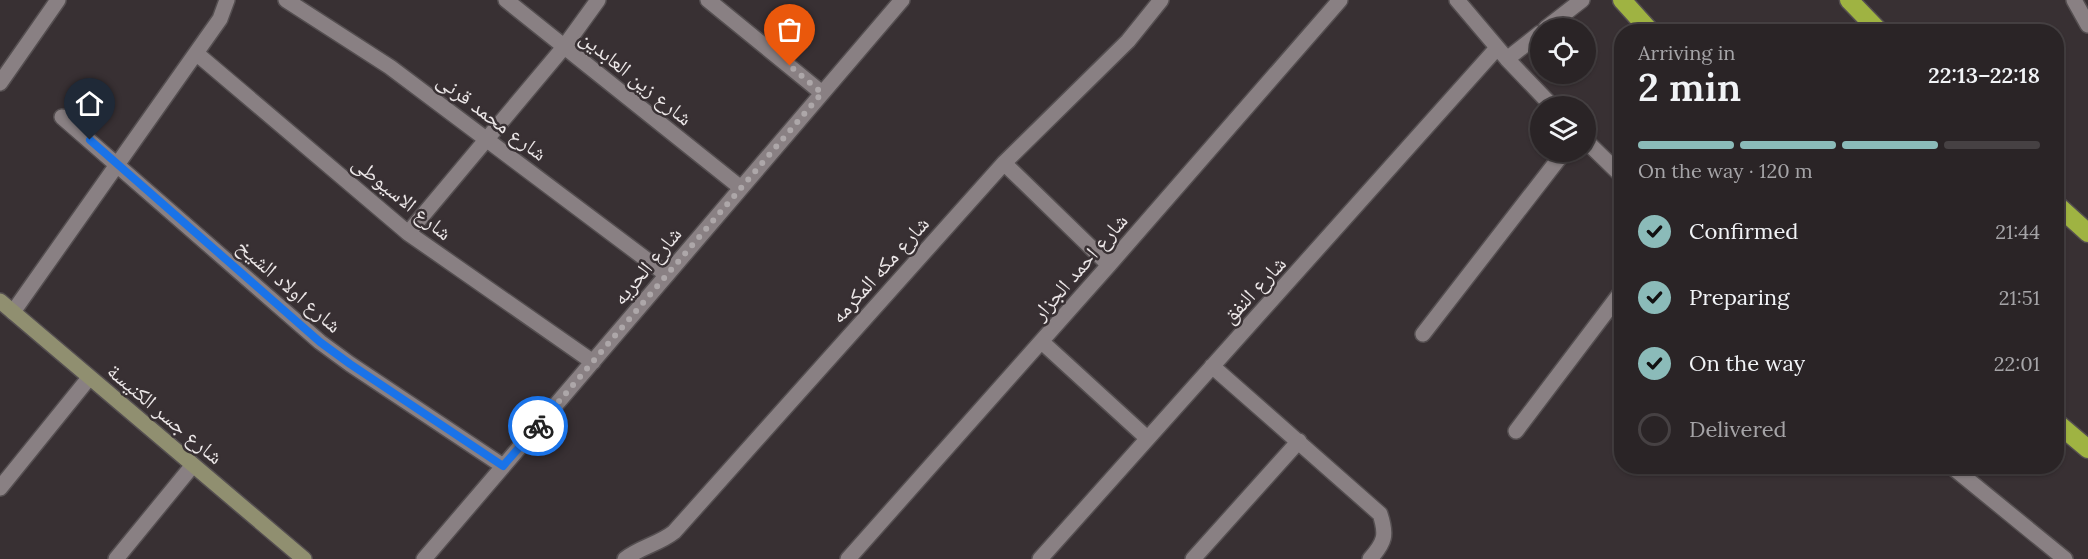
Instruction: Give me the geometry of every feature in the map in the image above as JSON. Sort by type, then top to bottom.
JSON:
[{"type":"highway","points":[[1622,0],[1644,24]]},
{"type":"highway","points":[[1849,0],[1872,24]]},
{"type":"highway","points":[[2064,211],[2088,233]]},
{"type":"highway","points":[[2064,428],[2088,448]]},
{"type":"main road","name":"شارع جسر الكنيسة","points":[[0,301],[304,559]]},
{"type":"street","points":[[0,82],[58,0]]},
{"type":"street","points":[[13,312],[220,19],[227,0]]},
{"type":"street","name":"شارع محمد قرنى","points":[[286,0],[390,67],[667,275]]},
{"type":"street","name":"شارع زين العابدين","points":[[506,0],[741,188]]},
{"type":"street","points":[[408,232],[564,47],[598,0]]},
{"type":"street","points":[[708,0],[822,93]]},
{"type":"street","name":"شارع الحريه","points":[[424,559],[902,0]]},
{"type":"street","name":"شارع مكه المكرمه","points":[[625,559],[634,552],[660,542],[674,532],[1004,163],[1128,41],[1161,0]]},
{"type":"street","name":"شارع احمد الجزار","points":[[848,559],[1042,342],[1340,0]]},
{"type":"street","points":[[1457,0],[1502,54],[1542,96]]},
{"type":"street","points":[[1559,18],[1582,0]]},
{"type":"street","points":[[2074,0],[2088,26]]},
{"type":"street","name":"شارع النفق","points":[[1040,559],[1212,366],[1502,54],[1530,39]]},
{"type":"street","name":"شارع الاسيوطى","points":[[196,53],[408,232],[592,362]]},
{"type":"street","name":"شارع اولاد الشيخ","points":[[62,117],[320,342],[503,466]]},
{"type":"street","points":[[1596,151],[1614,168]]},
{"type":"street","points":[[1423,334],[1556,162]]},
{"type":"street","points":[[1004,163],[1109,265]]},
{"type":"street","points":[[1516,431],[1614,302]]},
{"type":"street","points":[[1042,342],[1147,438]]},
{"type":"street","points":[[1212,366],[1380,514],[1385,530],[1381,546],[1370,559]]},
{"type":"street","points":[[0,488],[89,378]]},
{"type":"street","points":[[1193,559],[1299,441]]},
{"type":"street","points":[[116,559],[193,465]]},
{"type":"street","points":[[1961,474],[2065,559]]},
{"type":"way so far","points":[[538,426],[822,93],[790,66]]},
{"type":"route","points":[[90,140],[320,342],[503,466],[538,426]]}]
